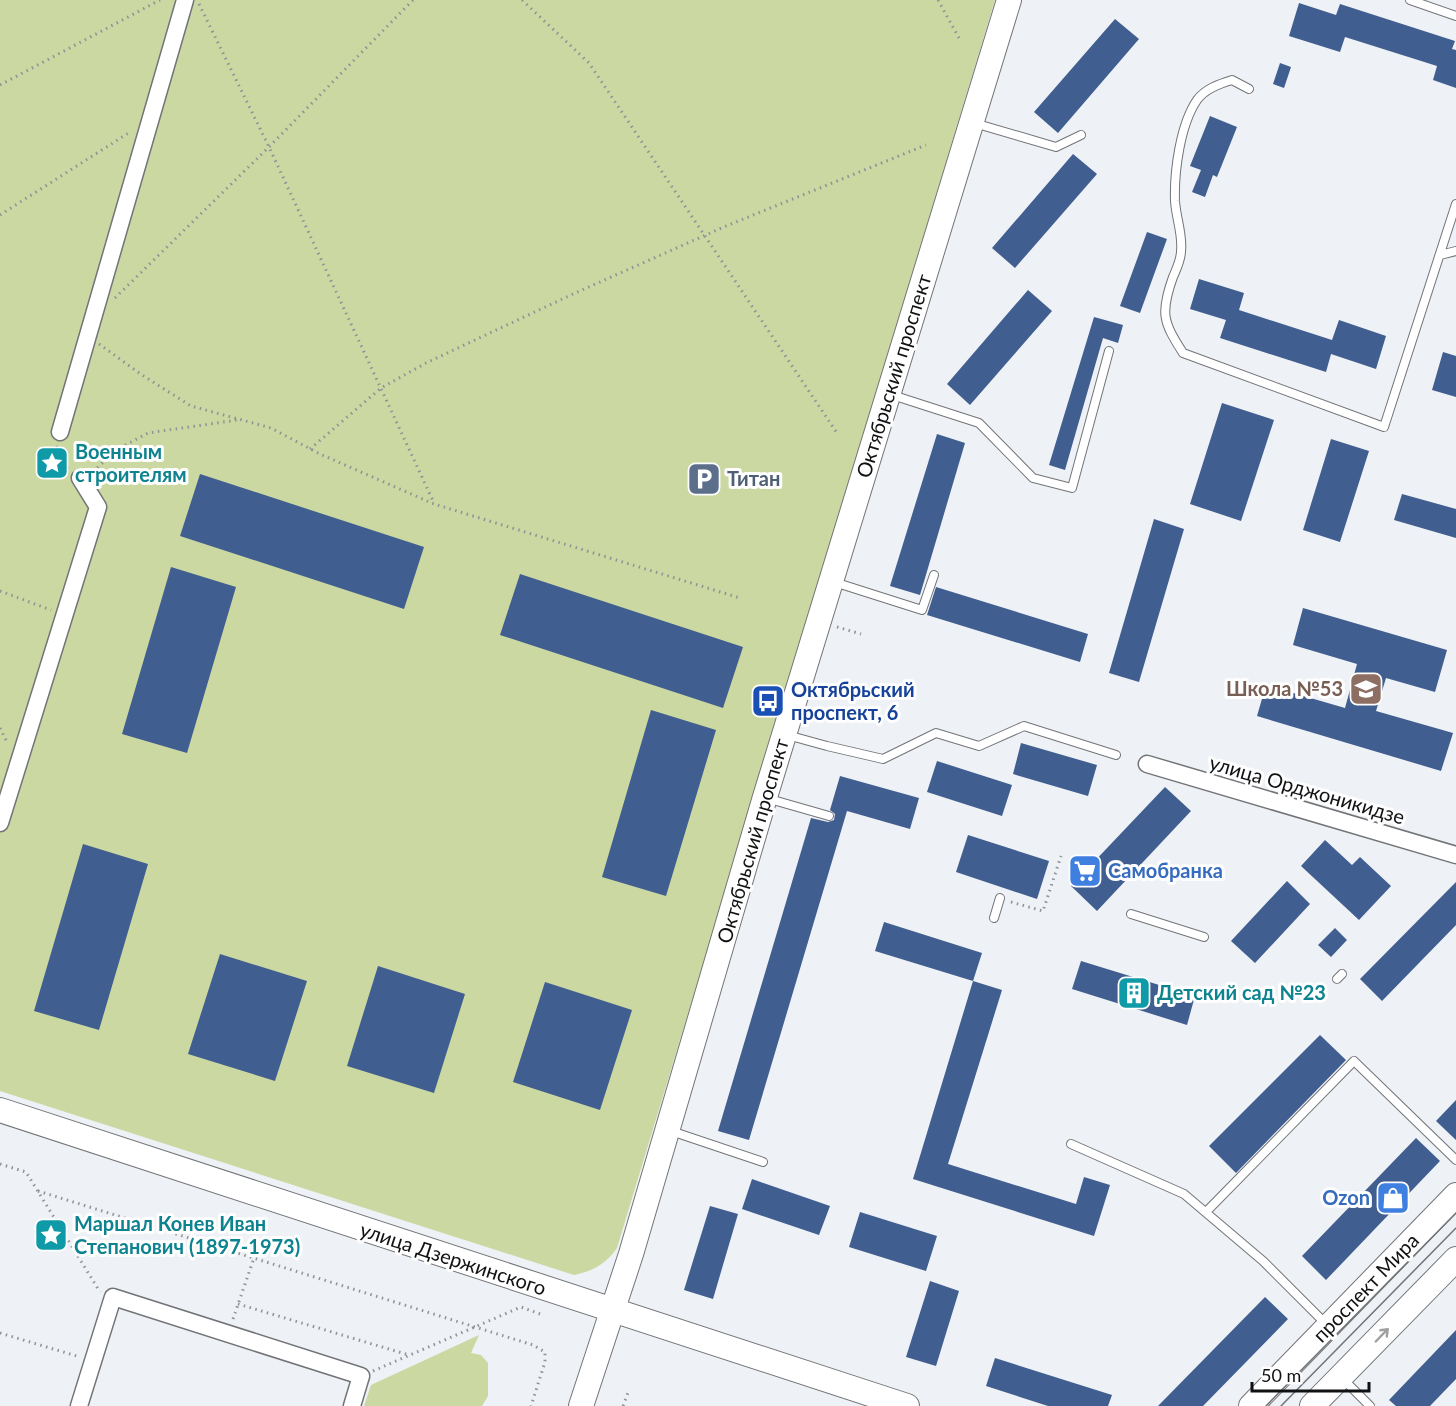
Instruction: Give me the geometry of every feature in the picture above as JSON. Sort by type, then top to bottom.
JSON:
[{"type":"street","points":[[60,432],[185,0]]},
{"type":"street","name":"Октябрьский проспект","points":[[581,1406],[668,1130],[784,734],[1009,0]]},
{"type":"street","points":[[0,823],[98,507],[81,480]]},
{"type":"street","name":"улица Орджоникидзе","points":[[1147,764],[1456,855]]},
{"type":"street","name":"улица Дзержинского","points":[[0,1110],[907,1406]]},
{"type":"street","name":"проспект Мира","points":[[1251,1406],[1456,1195]]},
{"type":"street","points":[[1312,1406],[1456,1259]]},
{"type":"street","points":[[79,1406],[112,1297],[362,1376],[352,1406]]},
{"type":"lane","points":[[1410,0],[1456,16]]},
{"type":"lane","points":[[1249,88],[1232,80],[1216,85],[1198,99],[1186,122],[1175,170],[1175,202],[1182,252],[1166,296],[1164,317],[1170,333],[1183,353],[1384,427],[1456,204]]},
{"type":"lane","points":[[971,122],[1056,147],[1081,135]]},
{"type":"lane","points":[[1440,255],[1456,251]]},
{"type":"lane","points":[[888,393],[979,423],[1033,477],[1072,488],[1108,351]]},
{"type":"lane","points":[[831,580],[922,610],[934,575]]},
{"type":"lane","points":[[784,734],[883,759],[936,733],[979,746],[1024,726],[1116,755]]},
{"type":"lane","points":[[765,797],[829,816]]},
{"type":"lane","points":[[994,918],[1000,898]]},
{"type":"lane","points":[[1131,914],[1204,937]]},
{"type":"lane","points":[[1206,1212],[1354,1060],[1456,1160]]},
{"type":"lane","points":[[668,1130],[763,1162]]},
{"type":"lane","points":[[1071,1144],[1184,1194],[1263,1261],[1329,1327]]},
{"type":"lane","points":[[1341,1377],[1370,1406]]},
{"type":"path","points":[[0,85],[160,0]]},
{"type":"path","points":[[197,0],[269,147],[434,504]]},
{"type":"path","points":[[92,321],[269,147],[413,0]]},
{"type":"path","points":[[522,0],[589,63],[837,433]]},
{"type":"path","points":[[938,0],[959,38]]},
{"type":"path","points":[[0,216],[152,119]]},
{"type":"path","points":[[309,449],[381,388],[458,348],[704,236],[926,145]]},
{"type":"path","points":[[87,339],[104,346],[142,375],[192,406],[271,428],[309,449],[434,504],[740,598]]},
{"type":"path","points":[[81,480],[116,450],[148,433],[239,419]]},
{"type":"path","points":[[0,591],[64,614]]},
{"type":"path","points":[[818,622],[861,634]]},
{"type":"path","points":[[1000,898],[1042,911],[1061,856]]},
{"type":"path","points":[[0,1164],[26,1172],[99,1292],[112,1297]]},
{"type":"path","points":[[38,1191],[532,1345],[544,1352],[545,1362],[531,1406]]},
{"type":"path","points":[[228,1334],[254,1258]]},
{"type":"path","points":[[238,1304],[410,1355]]},
{"type":"path","points":[[362,1376],[521,1306],[540,1314]]},
{"type":"path","points":[[0,1333],[93,1361]]},
{"type":"path","points":[[623,1406],[629,1390]]},
{"type":"green space","points":[[0,0],[995,0],[617,1248],[604,1263],[593,1269],[574,1275],[0,1091]]},
{"type":"green space","points":[[479,1335],[471,1353],[481,1355],[488,1363],[488,1396],[482,1406],[364,1406],[371,1385]]},
{"type":"building","points":[[1299,3],[1336,15],[1340,4],[1455,41],[1452,49],[1456,50],[1456,88],[1433,80],[1437,66],[1345,37],[1340,52],[1289,36]]},
{"type":"building","points":[[1115,19],[1139,39],[1058,133],[1034,112]]},
{"type":"building","points":[[1280,63],[1291,67],[1284,88],[1273,84]]},
{"type":"building","points":[[1210,116],[1237,127],[1217,177],[1213,175],[1205,197],[1192,192],[1201,170],[1190,166]]},
{"type":"building","points":[[1073,154],[1097,174],[1015,268],[992,248]]},
{"type":"building","points":[[1147,232],[1167,239],[1140,313],[1120,306]]},
{"type":"building","points":[[1199,279],[1244,293],[1239,310],[1332,340],[1339,320],[1386,336],[1376,369],[1331,354],[1326,372],[1220,338],[1226,320],[1190,309]]},
{"type":"building","points":[[1028,290],[1052,311],[970,405],[947,384]]},
{"type":"building","points":[[1094,317],[1123,325],[1118,343],[1103,338],[1065,470],[1049,465]]},
{"type":"building","points":[[1443,352],[1456,356],[1456,397],[1432,390]]},
{"type":"building","points":[[1222,403],[1274,420],[1241,521],[1190,504]]},
{"type":"building","points":[[937,434],[965,443],[920,595],[890,586]]},
{"type":"building","points":[[1331,439],[1369,451],[1340,542],[1303,530]]},
{"type":"building","points":[[200,474],[424,547],[404,609],[180,536]]},
{"type":"building","points":[[1402,494],[1456,509],[1456,538],[1394,520]]},
{"type":"building","points":[[1154,519],[1184,529],[1139,682],[1109,673]]},
{"type":"building","points":[[171,567],[236,587],[187,753],[122,734]]},
{"type":"building","points":[[520,574],[743,647],[723,708],[500,635]]},
{"type":"building","points":[[936,587],[1088,634],[1080,662],[927,615]]},
{"type":"building","name":"Школа №53","points":[[1303,608],[1447,650],[1435,692],[1386,678],[1376,711],[1453,733],[1441,771],[1257,716],[1266,685],[1345,708],[1357,664],[1293,645]]},
{"type":"building","points":[[651,710],[716,730],[666,896],[602,877]]},
{"type":"building","points":[[1021,743],[1097,765],[1088,796],[1013,774]]},
{"type":"building","points":[[937,761],[1012,785],[1002,816],[927,792]]},
{"type":"building","points":[[840,776],[919,798],[910,829],[847,811],[749,1140],[718,1131],[811,818],[828,822],[834,820],[835,814],[830,810]]},
{"type":"building","points":[[1165,787],[1191,811],[1097,911],[1071,886]]},
{"type":"building","points":[[968,835],[1049,861],[1037,899],[956,872]]},
{"type":"building","points":[[1325,840],[1352,865],[1360,857],[1391,886],[1359,920],[1301,866]]},
{"type":"building","points":[[83,844],[148,864],[99,1030],[34,1011]]},
{"type":"building","points":[[1287,881],[1310,904],[1255,963],[1231,941]]},
{"type":"building","points":[[1456,882],[1456,925],[1382,1001],[1360,979]]},
{"type":"building","points":[[884,922],[982,953],[973,981],[875,951]]},
{"type":"building","points":[[1335,928],[1347,940],[1331,957],[1318,945]]},
{"type":"building","points":[[220,954],[307,981],[275,1081],[188,1054]]},
{"type":"building","name":"Детский сад №23","points":[[1081,961],[1195,996],[1187,1025],[1072,989]]},
{"type":"building","points":[[378,966],[465,994],[434,1093],[347,1066]]},
{"type":"building","points":[[973,981],[1002,990],[948,1164],[1076,1204],[1084,1177],[1110,1185],[1094,1236],[913,1179]]},
{"type":"building","points":[[545,982],[632,1010],[600,1110],[513,1082]]},
{"type":"building","points":[[1320,1035],[1346,1060],[1236,1173],[1209,1146]]},
{"type":"building","points":[[1456,1100],[1456,1140],[1436,1121]]},
{"type":"building","points":[[1416,1138],[1440,1161],[1326,1280],[1302,1256]]},
{"type":"building","points":[[752,1179],[830,1206],[819,1235],[742,1209]]},
{"type":"building","points":[[710,1206],[738,1214],[713,1299],[684,1290]]},
{"type":"building","points":[[860,1212],[937,1236],[926,1271],[849,1247]]},
{"type":"building","points":[[930,1281],[959,1291],[936,1366],[906,1357]]},
{"type":"building","points":[[1265,1297],[1288,1319],[1203,1406],[1158,1406]]},
{"type":"building","points":[[1456,1330],[1456,1379],[1430,1406],[1396,1406],[1389,1400]]},
{"type":"building","points":[[995,1358],[1112,1395],[1108,1406],[1048,1406],[986,1386]]},
{"type":"tram line","points":[[1266,1406],[1456,1213]]},
{"type":"tram line","points":[[1281,1406],[1456,1228]]},
{"type":"place","name":"Военным строителям","points":[[52,463]]},
{"type":"place","name":"Титан","points":[[704,479]]},
{"type":"place","name":"Школа №53","points":[[1366,689]]},
{"type":"place","name":"Октябрьский проспект, 6","points":[[768,701]]},
{"type":"place","name":"Самобранка","points":[[1085,871]]},
{"type":"place","name":"Детский сад №23","points":[[1134,993]]},
{"type":"place","name":"Ozon","points":[[1393,1198]]},
{"type":"place","name":"Маршал Конев Иван Степанович (1897-1973)","points":[[51,1235]]}]
